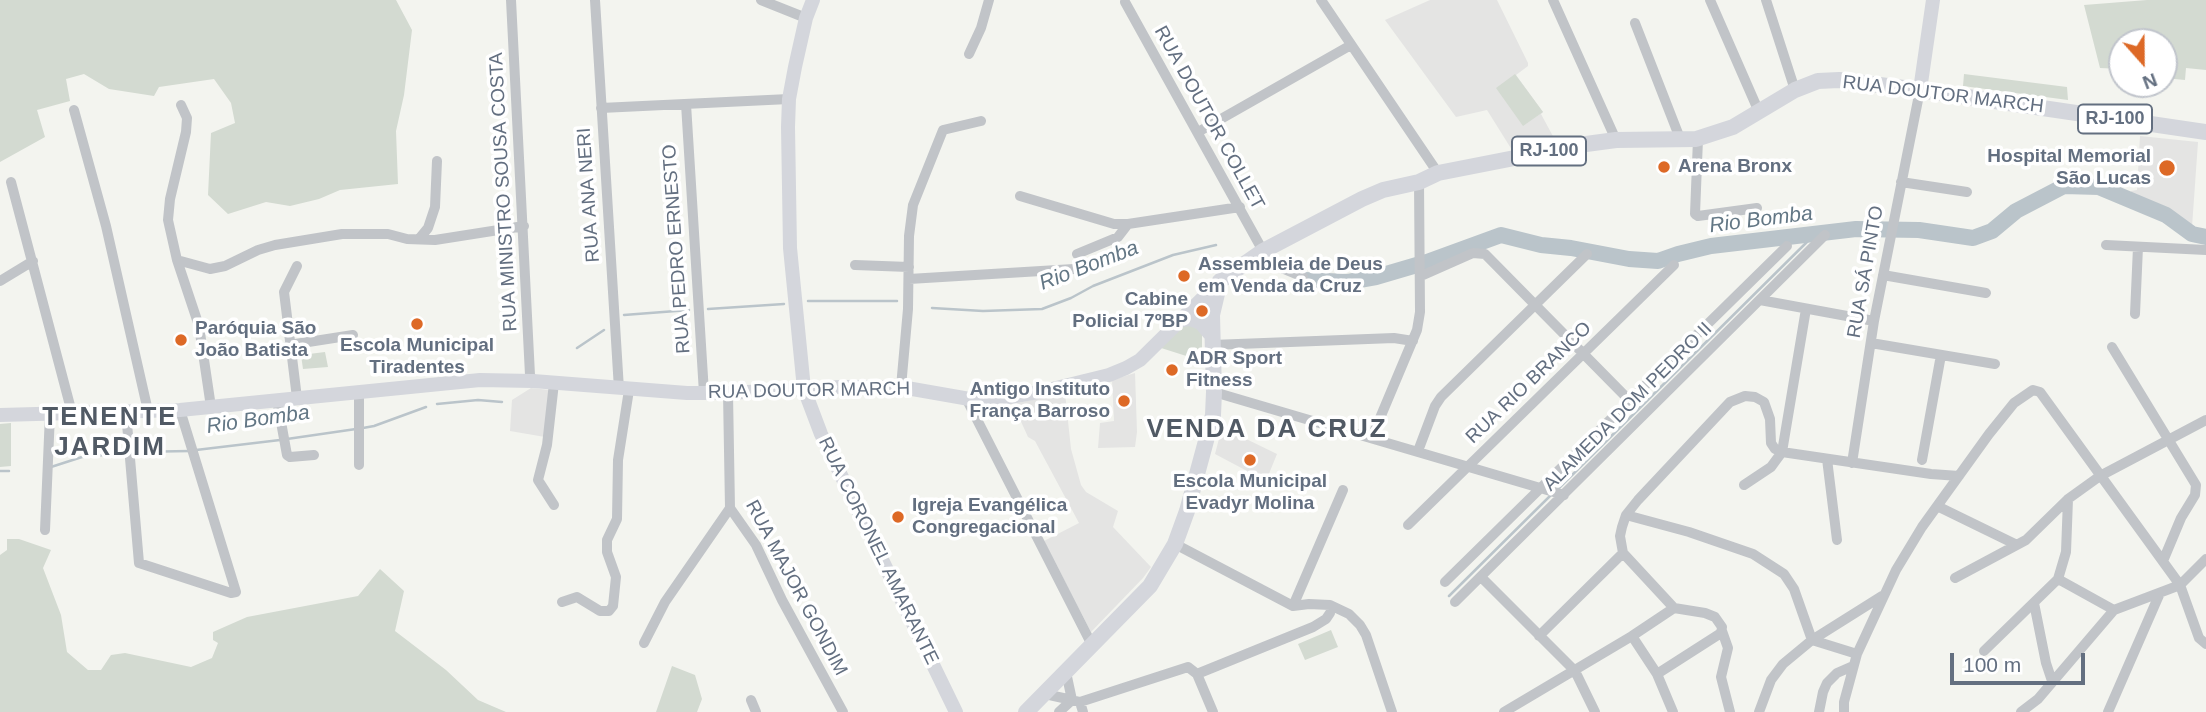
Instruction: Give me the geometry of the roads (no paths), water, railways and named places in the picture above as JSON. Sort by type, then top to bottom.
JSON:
[{"type":"main road","name":"RUA CORONEL AMARANTE","points":[[813,0],[806,18],[789,99],[790,248],[804,389],[821,434],[956,712]]},
{"type":"main road","points":[[1920,90],[1933,0]]},
{"type":"main road","name":"RUA DOUTOR MARCH","points":[[0,415],[180,410],[455,381],[533,381],[704,393],[901,387],[981,401],[1017,397],[1109,375],[1140,359],[1220,281],[1259,254],[1383,190],[1419,182],[1438,173],[1586,144],[1616,140],[1689,140],[1734,127],[1795,90],[1818,82],[1839,80],[1920,90],[2206,132]]},
{"type":"main road","points":[[1026,712],[1150,586],[1175,544],[1208,439],[1214,392],[1213,309],[1220,281]]},
{"type":"main road","points":[[1181,319],[1190,318],[1201,322],[1212,340]]},
{"type":"street","name":"RUA MINISTRO SOUSA COSTA","points":[[511,0],[530,375],[533,381]]},
{"type":"street","name":"RUA ANA NERI","points":[[562,602],[577,597],[605,612],[613,606],[616,577],[607,552],[607,540],[617,519],[618,460],[624,389],[595,0]]},
{"type":"street","points":[[761,0],[806,18]]},
{"type":"street","points":[[969,54],[981,28],[989,0]]},
{"type":"street","points":[[1321,0],[1438,173]]},
{"type":"street","points":[[1553,0],[1616,140]]},
{"type":"street","points":[[1710,0],[1759,112]]},
{"type":"street","points":[[1766,0],[1795,90]]},
{"type":"street","name":"RUA DOUTOR COLLET","points":[[1125,2],[1240,207],[1259,254]]},
{"type":"street","points":[[1635,23],[1689,140],[1695,214],[1698,216],[1757,208]]},
{"type":"street","points":[[1198,132],[1351,45]]},
{"type":"street","name":"RUA SÁ PINTO","points":[[1852,463],[1874,321],[1920,90]]},
{"type":"street","points":[[601,108],[789,99]]},
{"type":"street","name":"RUA PEDRO ERNESTO","points":[[686,104],[704,393]]},
{"type":"street","points":[[181,105],[187,118],[186,132],[168,212],[177,260],[199,326],[211,407]]},
{"type":"street","points":[[74,110],[106,226],[148,411]]},
{"type":"street","points":[[901,387],[912,205],[943,130],[981,121]]},
{"type":"street","points":[[419,239],[428,228],[435,207],[437,161]]},
{"type":"street","points":[[11,182],[72,413]]},
{"type":"street","points":[[1372,437],[1413,341],[1420,312],[1419,182]]},
{"type":"street","points":[[1901,182],[1967,192]]},
{"type":"street","points":[[1020,196],[1114,224],[1240,207]]},
{"type":"street","points":[[1077,254],[1118,237],[1128,224]]},
{"type":"street","points":[[177,260],[210,269],[225,266],[275,245],[342,234],[388,234],[435,240],[524,226]]},
{"type":"street","name":"ALAMEDA DOM PEDRO II","points":[[1445,582],[1554,491],[1760,300],[1825,235]]},
{"type":"street","points":[[2106,245],[2206,250]]},
{"type":"street","name":"ALAMEDA DOM PEDRO II","points":[[1455,602],[1481,577],[1630,401],[1787,246]]},
{"type":"street","points":[[2135,314],[2138,247]]},
{"type":"street","points":[[1421,266],[1473,253],[1485,254],[1630,401]]},
{"type":"street","points":[[1259,254],[1303,277]]},
{"type":"street","points":[[1418,451],[1437,402],[1587,254]]},
{"type":"street","points":[[0,281],[33,261]]},
{"type":"street","points":[[855,265],[909,267]]},
{"type":"street","name":"RUA RIO BRANCO","points":[[1408,525],[1674,265]]},
{"type":"street","points":[[297,266],[284,292],[297,398]]},
{"type":"street","points":[[909,279],[1074,269]]},
{"type":"street","points":[[1883,275],[1986,293]]},
{"type":"street","points":[[1760,300],[1874,321]]},
{"type":"street","points":[[1744,485],[1771,467],[1782,452],[1806,309]]},
{"type":"street","points":[[289,345],[353,335]]},
{"type":"street","points":[[1212,340],[1394,338],[1413,341]]},
{"type":"street","points":[[1871,343],[1995,364]]},
{"type":"street","points":[[2112,347],[2193,479],[2196,490],[2163,561]]},
{"type":"street","points":[[1922,460],[1941,355]]},
{"type":"street","points":[[554,383],[547,445],[538,475],[542,489],[554,505]]},
{"type":"street","points":[[1844,712],[1844,702],[1857,654],[1883,595],[1922,527],[2014,403],[2033,390],[2040,392],[2180,585],[2199,638],[2206,644]]},
{"type":"street","points":[[359,391],[359,465]]},
{"type":"street","points":[[1214,392],[1554,491]]},
{"type":"street","name":"RUA MAJOR GONDIM","points":[[727,393],[730,508],[756,545],[782,600],[843,712]]},
{"type":"street","points":[[1730,712],[1721,677],[1728,648],[1715,617],[1674,608],[1623,553],[1620,536],[1626,515],[1709,422],[1730,402],[1745,396],[1755,397],[1764,402],[1770,419],[1771,443],[1775,449],[1782,452],[1959,476]]},
{"type":"street","points":[[966,398],[1092,645]]},
{"type":"street","points":[[278,400],[286,450],[290,457],[314,455]]},
{"type":"street","points":[[127,412],[139,563],[231,593],[236,592],[180,410]]},
{"type":"street","points":[[45,530],[50,414]]},
{"type":"street","points":[[1955,578],[2017,545],[2043,526],[2068,499],[2100,476],[2206,420]]},
{"type":"street","points":[[1827,459],[1837,540]]},
{"type":"street","points":[[1293,606],[1343,490]]},
{"type":"street","points":[[1984,651],[2058,579],[2066,552],[2068,499]]},
{"type":"street","points":[[1937,506],[2017,545]]},
{"type":"street","points":[[644,643],[665,602],[730,508]]},
{"type":"street","points":[[1626,515],[1689,532],[1753,554],[1784,574],[1794,589],[1812,640]]},
{"type":"street","points":[[1175,544],[1293,606],[1330,605],[1349,614],[1360,625],[1392,712]]},
{"type":"street","points":[[1539,636],[1623,553]]},
{"type":"street","points":[[2021,712],[2038,699],[2093,638],[2114,610],[2180,585],[2206,559]]},
{"type":"street","points":[[1481,577],[1575,671],[1595,712]]},
{"type":"street","points":[[2058,579],[2114,610]]},
{"type":"street","points":[[2108,712],[2160,593]]},
{"type":"street","points":[[1759,712],[1763,697],[1783,664],[1812,640],[1883,595]]},
{"type":"street","points":[[2034,603],[2052,681]]},
{"type":"street","points":[[1504,712],[1674,608]]},
{"type":"street","points":[[1197,674],[1313,627],[1330,613]]},
{"type":"street","points":[[1657,674],[1722,631]]},
{"type":"street","points":[[1632,636],[1657,674],[1673,712]]},
{"type":"street","points":[[1812,640],[1857,654]]},
{"type":"street","points":[[1819,712],[1827,683],[1837,673],[1853,666]]},
{"type":"street","points":[[1059,712],[1188,667],[1197,674],[1213,712]]},
{"type":"street","points":[[1066,672],[1078,705]]},
{"type":"street","points":[[1045,694],[1078,705]]},
{"type":"street","points":[[751,700],[756,712]]},
{"type":"waterway","name":"Rio Bomba","points":[[1305,280],[1348,282],[1376,277],[1501,235],[1541,245],[1658,261],[1711,246],[1856,229],[1919,230],[1973,238],[1992,231],[2016,211],[2064,186],[2099,187],[2166,215],[2192,234],[2206,237]]},
{"type":"waterway","points":[[1556,491],[1815,234]]},
{"type":"waterway","name":"Rio Bomba","points":[[932,308],[983,311],[1042,309],[1173,255],[1216,245]]},
{"type":"waterway","name":"Rio Bomba","points":[[808,301],[897,301]]},
{"type":"waterway","name":"Rio Bomba","points":[[708,309],[784,304]]},
{"type":"waterway","name":"Rio Bomba","points":[[624,315],[689,310]]},
{"type":"waterway","name":"Rio Bomba","points":[[577,348],[604,330]]},
{"type":"waterway","name":"Rio Bomba","points":[[437,404],[478,400],[502,402]]},
{"type":"waterway","name":"Rio Bomba","points":[[363,428],[426,407]]},
{"type":"waterway","name":"Rio Bomba","points":[[287,439],[356,429]]},
{"type":"waterway","name":"Rio Bomba","points":[[196,450],[280,440]]},
{"type":"waterway","name":"Rio Bomba","points":[[133,452],[190,451]]},
{"type":"waterway","name":"Rio Bomba","points":[[51,467],[82,457],[127,453]]},
{"type":"waterway","name":"Rio Bomba","points":[[0,471],[9,471]]},
{"type":"waterway","points":[[1449,596],[1551,495]]},
{"type":"place","name":"Arena Bronx","points":[[1664,167]]},
{"type":"place","name":"Hospital Memorial São Lucas","points":[[2167,168]]},
{"type":"place","name":"Assembleia de Deus em Venda da Cruz","points":[[1184,276]]},
{"type":"place","name":"Cabine Policial 7ºBP","points":[[1202,311]]},
{"type":"place","name":"Escola Municipal Tiradentes","points":[[417,324]]},
{"type":"place","name":"Paróquia São João Batista","points":[[181,340]]},
{"type":"place","name":"ADR Sport Fitness","points":[[1172,370]]},
{"type":"place","name":"Antigo Instituto França Barroso","points":[[1124,401]]},
{"type":"place","name":"Escola Municipal Evadyr Molina","points":[[1250,460]]},
{"type":"place","name":"Igreja Evangélica Congregacional","points":[[898,517]]},
{"type":"district","name":"VENDA DA CRUZ","points":[[1267,430]]},
{"type":"district","name":"TENENTE JARDIM","points":[[110,433]]}]
